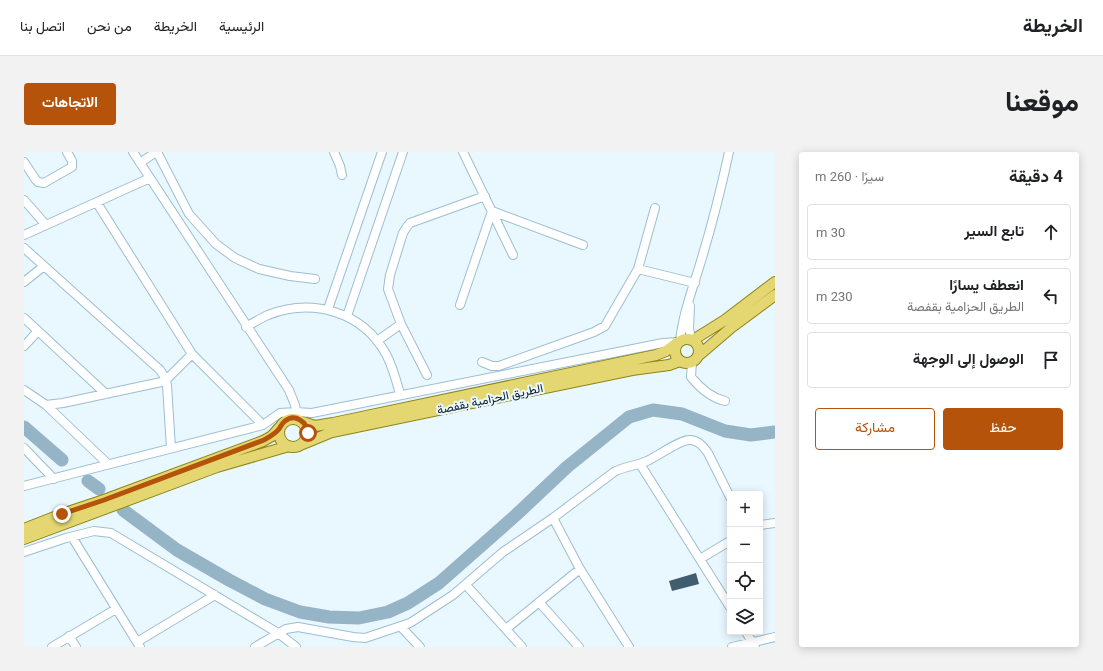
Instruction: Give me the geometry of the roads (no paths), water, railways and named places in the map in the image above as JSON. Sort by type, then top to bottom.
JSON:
[{"type":"main road","points":[[692,340],[725,320],[775,282]]},
{"type":"main road","points":[[695,359],[699,347],[692,340],[685,339],[679,342],[675,353],[680,361],[686,363],[695,359],[732,327],[775,295]]},
{"type":"main road","name":"الطريق الحزامية بقفصة","points":[[295,417],[315,426],[334,424],[656,355],[666,351],[679,342]]},
{"type":"main road","name":"الطريق الحزامية بقفصة","points":[[303,444],[332,432],[609,375],[670,365],[680,361]]},
{"type":"main road","points":[[24,529],[264,440],[272,436],[280,428],[284,421],[295,417],[306,425],[308,433],[303,444],[295,447],[289,446],[217,467],[24,539]]},
{"type":"main road","points":[[280,428],[279,436],[281,440],[289,446]]},
{"type":"street","points":[[24,162],[36,180],[38,182],[44,182],[72,167],[72,161],[67,152]]},
{"type":"street","points":[[133,152],[246,327],[289,390],[295,417]]},
{"type":"street","points":[[140,163],[157,152],[189,214],[216,244],[235,258],[259,269],[290,276],[315,279]]},
{"type":"street","points":[[334,152],[342,175]]},
{"type":"street","points":[[328,309],[382,152]]},
{"type":"street","points":[[347,316],[402,152]]},
{"type":"street","points":[[463,152],[514,254]]},
{"type":"street","points":[[24,486],[263,425],[280,413],[295,417],[400,394],[663,343],[679,342],[684,314],[695,283],[716,211],[729,152]]},
{"type":"street","points":[[24,235],[150,178]]},
{"type":"street","points":[[427,375],[402,324],[388,285],[406,228],[410,223],[485,196]]},
{"type":"street","points":[[24,200],[46,225]]},
{"type":"street","points":[[97,203],[192,354],[263,425]]},
{"type":"street","points":[[482,362],[492,366],[499,366],[594,332],[605,326],[638,269],[655,208]]},
{"type":"street","points":[[492,211],[583,245]]},
{"type":"street","points":[[460,304],[492,211]]},
{"type":"street","points":[[24,248],[160,370],[166,380],[171,448]]},
{"type":"street","points":[[24,282],[44,266]]},
{"type":"street","points":[[638,269],[695,283]]},
{"type":"street","points":[[691,295],[689,328],[692,340]]},
{"type":"street","points":[[246,327],[268,315],[286,310],[310,308],[328,309],[347,316],[377,341],[386,353],[393,369],[400,394]]},
{"type":"street","points":[[24,318],[106,394]]},
{"type":"street","points":[[377,341],[402,324]]},
{"type":"street","points":[[24,346],[38,332]]},
{"type":"street","points":[[46,405],[63,403],[166,380],[192,354]]},
{"type":"street","points":[[695,359],[691,377],[698,386],[717,399],[725,401]]},
{"type":"street","points":[[24,390],[46,405],[108,464]]},
{"type":"street","points":[[255,647],[290,627],[365,638],[410,624],[466,585],[503,552],[553,518],[614,472],[624,467],[640,464],[686,440],[693,440],[704,447],[727,491]]},
{"type":"street","points":[[24,448],[54,479]]},
{"type":"street","points":[[640,464],[727,602]]},
{"type":"street","points":[[553,518],[580,568],[629,647]]},
{"type":"street","points":[[763,525],[775,523]]},
{"type":"street","points":[[24,552],[94,531],[111,533],[278,633],[296,647]]},
{"type":"street","points":[[72,537],[138,644],[215,595]]},
{"type":"street","points":[[700,559],[727,543]]},
{"type":"street","points":[[506,629],[580,568]]},
{"type":"street","points":[[466,585],[522,647]]},
{"type":"street","points":[[539,602],[579,647]]},
{"type":"street","points":[[52,647],[116,609]]},
{"type":"street","points":[[401,627],[420,647]]},
{"type":"street","points":[[748,635],[753,644]]},
{"type":"street","points":[[69,636],[76,647]]},
{"type":"street","points":[[732,647],[753,644],[775,636]]},
{"type":"waterway","points":[[123,510],[177,550],[265,599],[300,612],[329,617],[359,618],[388,612],[408,603],[439,583],[516,515],[567,467],[629,417],[653,410],[682,414],[725,431],[751,435],[775,432]]},
{"type":"waterway","points":[[24,427],[62,460]]},
{"type":"waterway","points":[[88,481],[99,489]]}]
